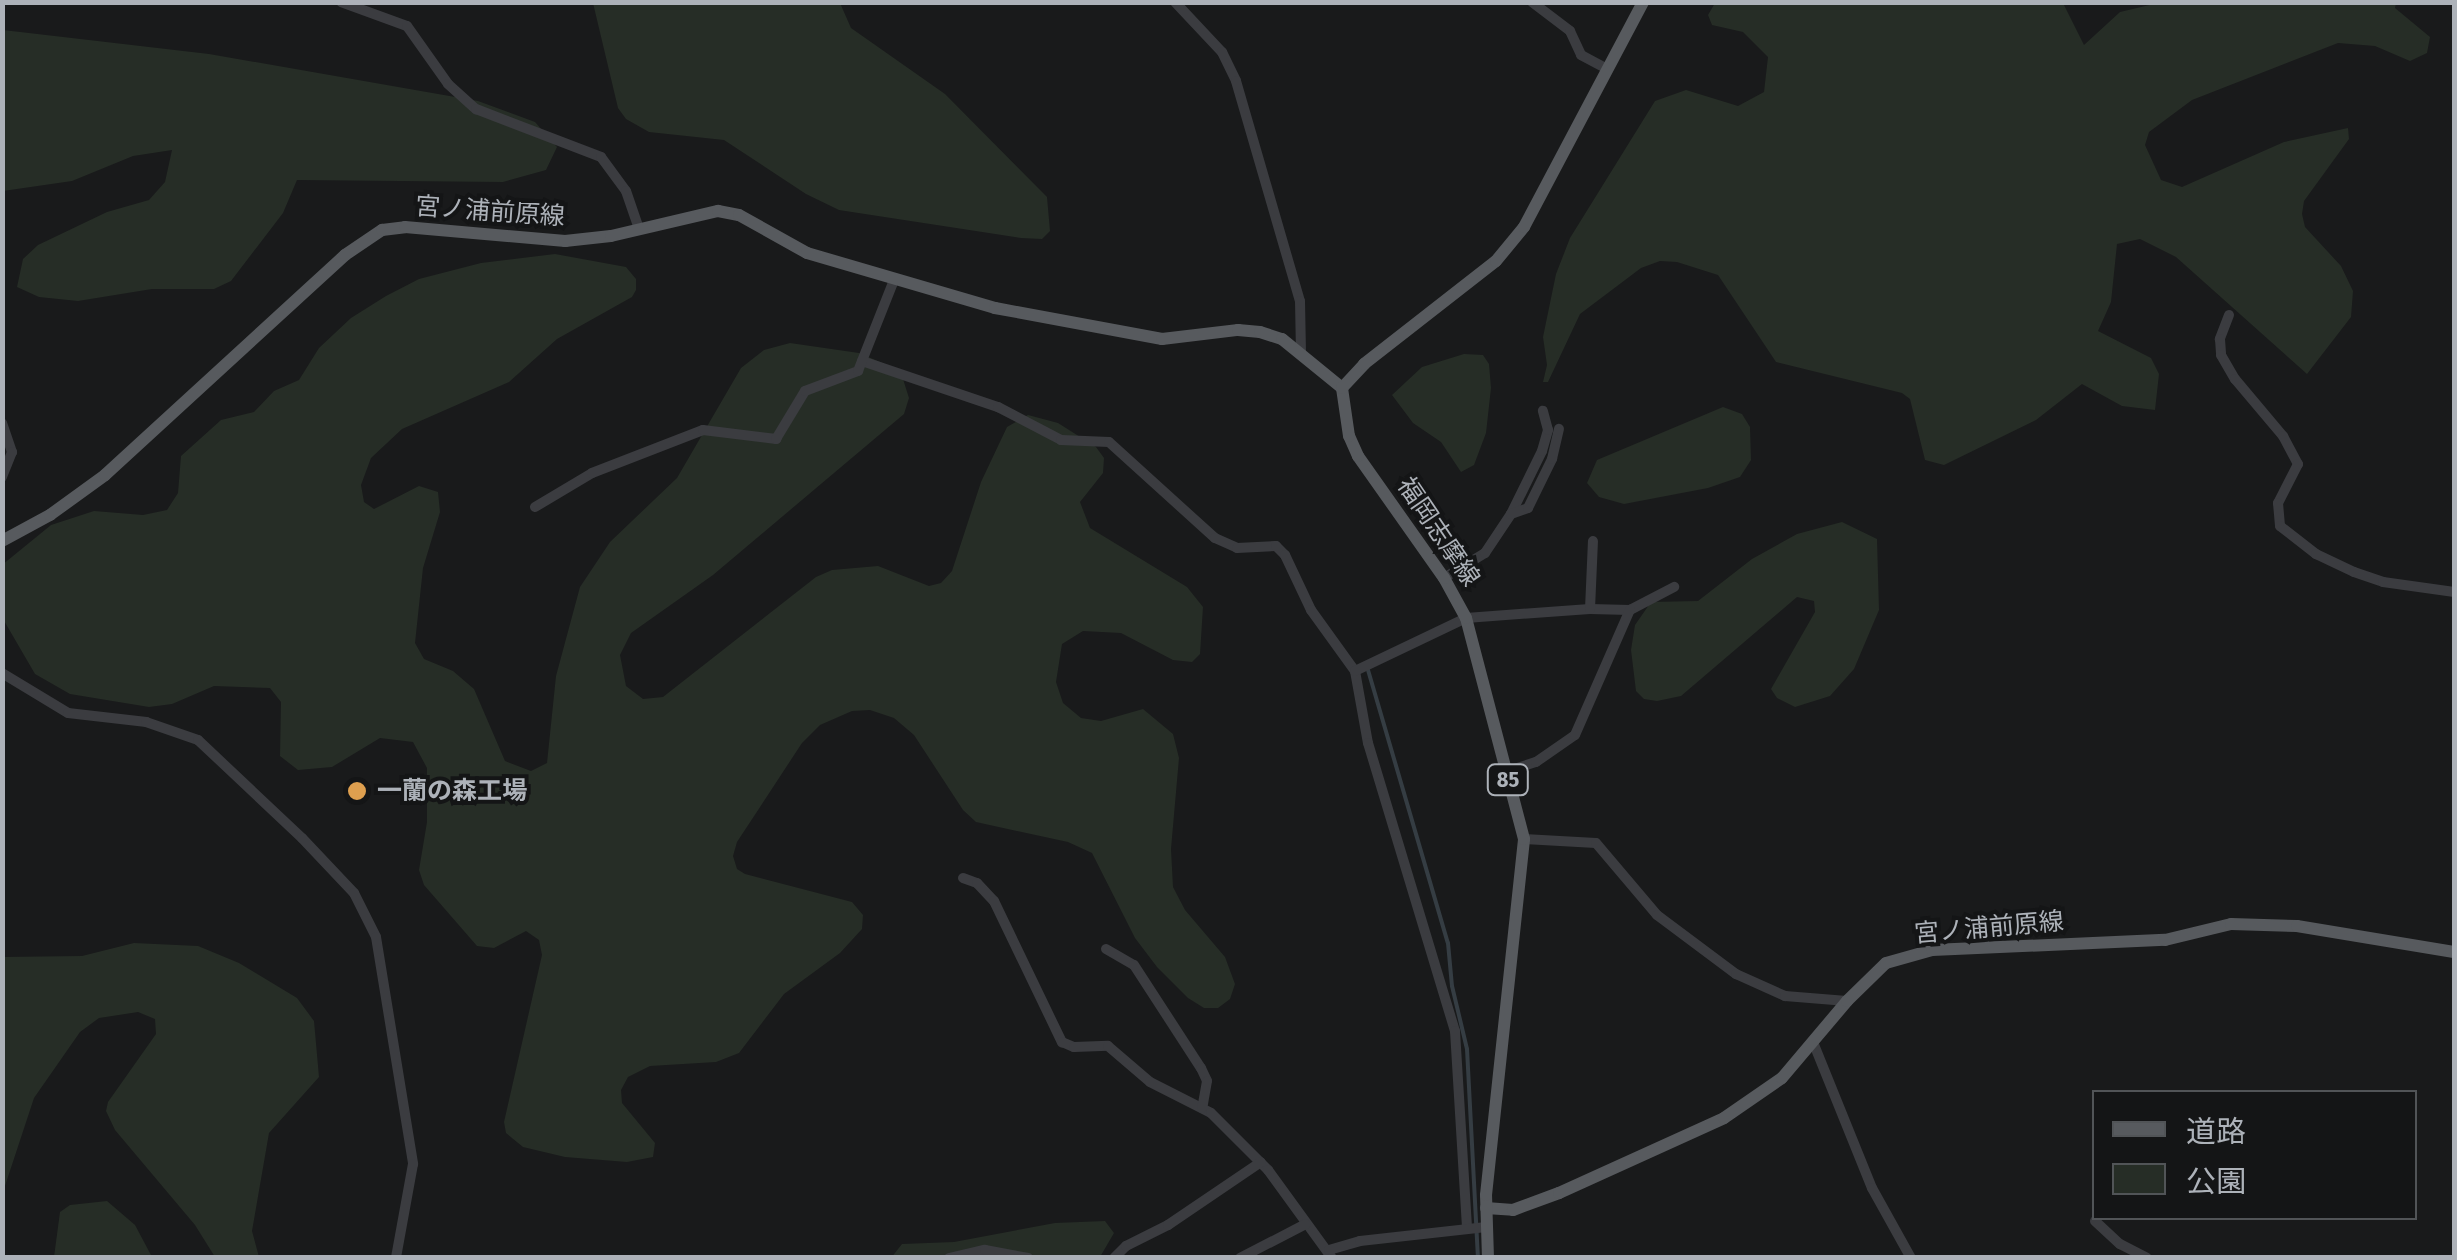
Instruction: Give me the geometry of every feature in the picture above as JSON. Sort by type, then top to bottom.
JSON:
[{"type":"main road","points":[[1342,388],[1364,364],[1505,250],[1524,227],[1643,2]]},
{"type":"main road","name":"宮ノ浦前原線","points":[[2,540],[50,515],[105,475],[345,255],[382,230],[431,227],[564,242],[700,212],[740,214],[807,253],[995,308],[1162,339],[1238,330],[1260,332],[1282,339],[1342,388]]},
{"type":"main road","name":"福岡志摩線","points":[[1342,388],[1348,436],[1358,456],[1444,578],[1466,618],[1524,839],[1486,1208],[1488,1258]]},
{"type":"main road","name":"宮ノ浦前原線","points":[[1486,1208],[1513,1210],[1724,1118],[1782,1078],[1847,1001],[1886,963],[1932,950],[2165,940],[2232,924],[2297,926],[2454,952]]},
{"type":"street","points":[[341,2],[407,26],[448,84],[476,109],[601,158],[626,191],[639,228]]},
{"type":"street","points":[[1175,2],[1222,52],[1236,81],[1300,301],[1301,353]]},
{"type":"street","points":[[1532,2],[1570,31],[1582,55],[1607,69]]},
{"type":"street","points":[[535,507],[592,473],[702,430],[776,440],[805,391],[848,378],[858,371],[894,280]]},
{"type":"street","points":[[2229,315],[2220,339],[2222,355],[2235,379],[2283,436],[2298,464],[2278,503],[2280,526],[2316,554],[2354,572],[2383,582],[2454,592]]},
{"type":"street","points":[[862,361],[998,407],[1061,440],[1109,442],[1215,538],[1237,548],[1281,550],[1311,610],[1355,672],[1368,743],[1455,1030],[1467,1228]]},
{"type":"street","points":[[1444,578],[1485,553],[1511,514],[1545,440],[1548,430],[1543,410]]},
{"type":"street","points":[[2,423],[12,452],[2,477]]},
{"type":"street","points":[[1511,514],[1531,504],[1552,459],[1559,429]]},
{"type":"street","points":[[1590,608],[1593,541]]},
{"type":"street","points":[[1355,672],[1466,618],[1590,608],[1630,610],[1674,587]]},
{"type":"street","points":[[1505,772],[1536,762],[1575,735],[1630,610]]},
{"type":"street","points":[[2,673],[68,713],[146,722],[198,740],[354,893],[376,937],[413,1164],[396,1258]]},
{"type":"street","points":[[1524,839],[1596,843],[1657,915],[1736,974],[1785,996],[1847,1001]]},
{"type":"street","points":[[963,878],[977,883],[994,901],[1062,1042],[1074,1048],[1108,1046],[1138,1073],[1202,1108],[1261,1162],[1330,1254],[1360,1241],[1486,1227]]},
{"type":"street","points":[[1106,949],[1134,965],[1201,1068],[1207,1081],[1202,1108]]},
{"type":"street","points":[[1813,1042],[1872,1188],[1911,1258]]},
{"type":"street","points":[[1114,1258],[1261,1162]]},
{"type":"street","points":[[2096,1221],[2120,1244],[2147,1258]]},
{"type":"street","points":[[1240,1258],[1306,1224]]},
{"type":"street","points":[[949,1258],[985,1250],[1028,1258]]},
{"type":"green space","points":[[593,3],[840,3],[851,28],[945,94],[1047,197],[1050,231],[1042,239],[1021,238],[839,210],[806,194],[724,140],[649,132],[626,119],[618,108]]},
{"type":"green space","points":[[1715,3],[2063,3],[2084,45],[2120,12],[2158,3],[2396,3],[2395,8],[2430,37],[2427,53],[2410,61],[2375,46],[2338,43],[2192,100],[2149,132],[2145,145],[2161,180],[2182,187],[2284,142],[2348,128],[2349,139],[2304,201],[2302,214],[2305,227],[2341,266],[2353,291],[2351,317],[2307,374],[2176,257],[2140,239],[2117,244],[2111,302],[2098,331],[2151,358],[2159,374],[2155,410],[2122,406],[2082,384],[2036,420],[1944,465],[1925,460],[1910,399],[1902,393],[1776,362],[1718,275],[1677,262],[1660,261],[1641,268],[1580,314],[1548,382],[1543,382],[1547,365],[1543,337],[1556,274],[1570,238],[1655,101],[1686,90],[1738,106],[1764,92],[1768,57],[1743,32],[1712,25],[1708,15]]},
{"type":"green space","points":[[3,30],[209,54],[478,101],[535,122],[557,147],[546,170],[503,182],[297,180],[283,213],[231,281],[214,289],[152,289],[78,301],[39,297],[17,287],[23,259],[38,245],[107,212],[149,200],[165,182],[172,150],[133,156],[72,181],[3,191]]},
{"type":"green space","points":[[555,254],[626,267],[636,279],[636,290],[632,297],[557,339],[509,382],[402,429],[371,458],[361,485],[364,502],[374,509],[419,486],[438,492],[440,512],[423,568],[415,643],[424,659],[453,671],[474,689],[505,761],[531,771],[547,763],[556,676],[580,587],[610,542],[677,478],[741,368],[764,350],[790,343],[859,353],[887,365],[903,379],[909,398],[904,414],[713,575],[631,633],[620,655],[626,686],[643,699],[663,697],[816,577],[832,570],[878,566],[929,586],[941,583],[952,571],[981,482],[1007,427],[1028,415],[1058,423],[1096,447],[1104,458],[1103,473],[1080,502],[1090,528],[1187,587],[1203,607],[1200,654],[1192,662],[1173,660],[1121,633],[1083,631],[1062,644],[1056,682],[1063,703],[1081,718],[1101,721],[1143,709],[1173,734],[1179,758],[1171,849],[1173,887],[1185,910],[1225,957],[1235,984],[1230,999],[1218,1008],[1204,1008],[1157,967],[1135,938],[1092,853],[1068,842],[976,822],[963,810],[914,735],[894,718],[870,710],[852,711],[820,725],[802,743],[737,842],[733,856],[737,869],[745,874],[852,902],[863,915],[862,929],[840,953],[784,994],[739,1053],[716,1062],[650,1066],[628,1077],[621,1090],[622,1103],[655,1143],[653,1157],[627,1162],[565,1157],[523,1147],[506,1133],[504,1122],[542,955],[539,940],[526,931],[494,948],[477,946],[424,885],[419,870],[427,822],[427,768],[413,742],[380,738],[332,767],[298,770],[280,756],[281,702],[270,688],[214,686],[172,704],[149,707],[70,694],[35,674],[3,619],[2,565],[51,525],[94,511],[143,515],[167,510],[178,493],[181,456],[221,420],[254,412],[274,391],[299,380],[319,348],[351,318],[386,296],[419,279],[481,263]]},
{"type":"green space","points":[[1464,354],[1483,355],[1489,364],[1491,388],[1486,433],[1474,465],[1461,472],[1441,442],[1413,423],[1392,395],[1422,367]]},
{"type":"green space","points":[[1723,407],[1742,414],[1750,427],[1751,460],[1740,477],[1708,488],[1624,504],[1599,497],[1587,483],[1597,460]]},
{"type":"green space","points":[[1842,522],[1877,539],[1879,610],[1854,669],[1830,696],[1795,707],[1777,698],[1771,689],[1815,612],[1814,601],[1797,597],[1681,696],[1657,701],[1644,699],[1636,691],[1631,650],[1635,625],[1651,602],[1698,601],[1752,559],[1797,534]]},
{"type":"green space","points":[[134,943],[198,946],[239,963],[297,998],[314,1021],[319,1077],[269,1133],[252,1231],[259,1257],[215,1257],[195,1225],[115,1130],[106,1111],[108,1102],[156,1034],[155,1019],[138,1012],[99,1018],[80,1032],[34,1098],[3,1192],[3,957],[82,956]]},
{"type":"green space","points":[[107,1201],[135,1225],[152,1257],[54,1257],[60,1212],[70,1205]]},
{"type":"green space","points":[[1105,1221],[1114,1233],[1100,1257],[891,1258],[902,1244],[954,1242],[1055,1223]]},
{"type":"waterway","points":[[1368,670],[1448,943],[1452,986],[1467,1049],[1478,1258]]},
{"type":"place","name":"一蘭の森工場","points":[[357,791]]}]
